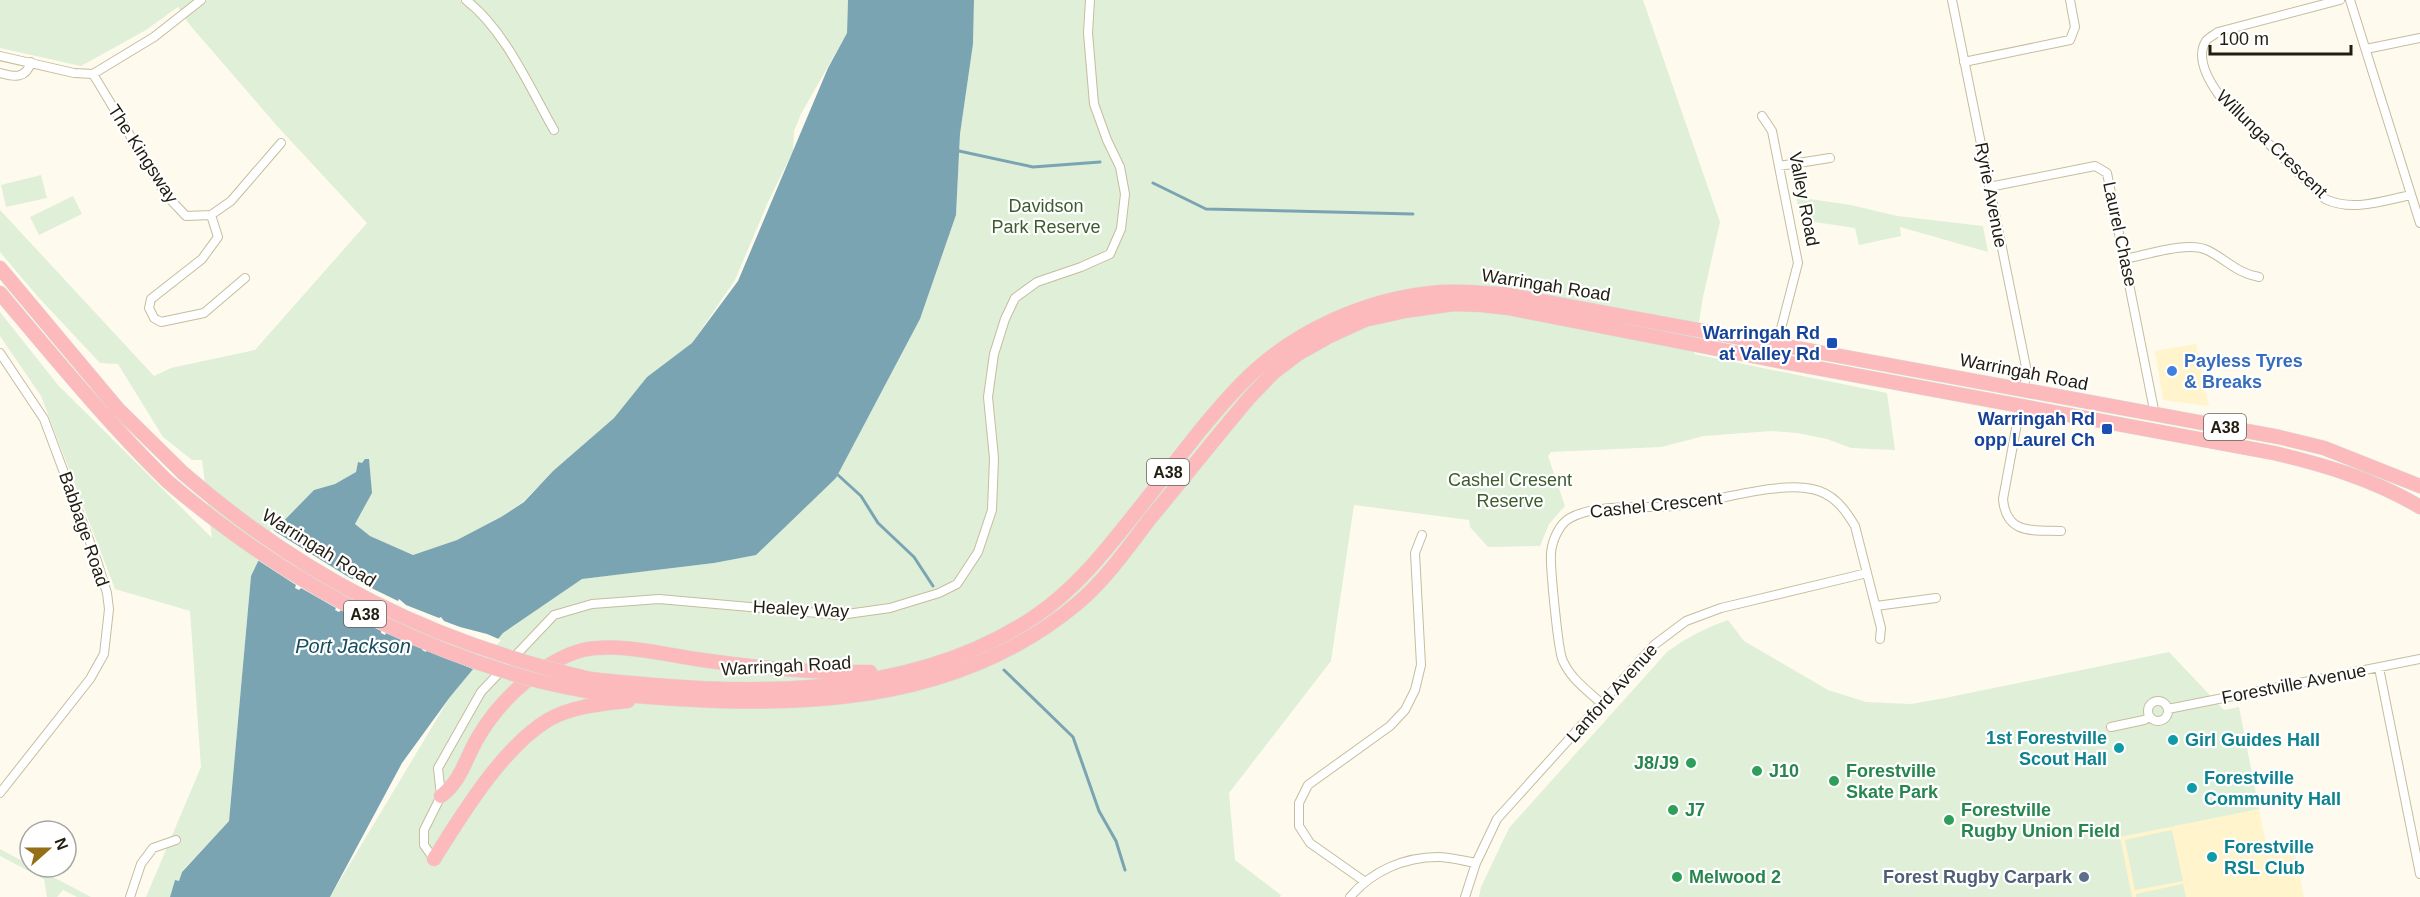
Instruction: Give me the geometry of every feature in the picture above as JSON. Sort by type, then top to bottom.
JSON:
[{"type":"highway","name":"Warringah Road","points":[[0,268],[85,371],[150,443],[235,516],[310,567],[371,603],[428,629],[591,685],[816,687],[903,672],[964,654],[1034,617],[1066,592],[1096,562],[1242,383],[1282,349],[1331,321],[1366,307],[1400,298],[1438,292],[1503,294],[2279,437],[2324,448],[2420,486]]},
{"type":"highway","name":"Warringah Road","points":[[0,293],[73,381],[130,445],[167,481],[249,546],[311,586],[354,609],[476,662],[522,677],[591,685],[660,698],[730,702],[854,697],[968,669],[1013,648],[1079,602],[1106,575],[1208,446],[1273,373],[1308,348],[1365,320],[1405,310],[1454,304],[1508,308],[1645,333],[1773,360],[2315,463],[2353,475],[2420,507]]},
{"type":"highway","name":"Valley Road","points":[[1773,360],[1777,344]]},
{"type":"highway","points":[[2020,406],[2023,390]]},
{"type":"highway","points":[[441,796],[452,788],[460,777],[477,738],[503,703],[540,672],[583,650],[596,648],[626,650],[781,671],[903,672]]},
{"type":"highway","points":[[434,859],[454,826],[505,758],[533,730],[549,719],[572,710],[594,705],[660,698]]},
{"type":"street","points":[[0,56],[74,73],[93,74],[154,37],[201,0]]},
{"type":"street","points":[[467,0],[478,10],[525,75],[555,130]]},
{"type":"street","name":"Healey Way","points":[[434,859],[424,845],[424,831],[441,796],[438,768],[481,692],[554,615],[592,604],[659,599],[840,615],[890,608],[939,593],[957,584],[978,552],[992,510],[994,458],[988,397],[994,354],[1015,297],[1037,282],[1110,254],[1121,229],[1125,194],[1120,167],[1094,104],[1089,33],[1090,0]]},
{"type":"street","name":"Ryrie Avenue","points":[[1952,0],[2027,372],[2023,390]]},
{"type":"street","points":[[1964,62],[2070,40],[2076,27],[2070,0]]},
{"type":"street","name":"Willunga Crescent","points":[[2340,0],[2218,32],[2206,40],[2202,53],[2210,82],[2219,94],[2325,199],[2338,205],[2351,206],[2411,195]]},
{"type":"street","points":[[2350,0],[2420,223]]},
{"type":"street","points":[[2366,49],[2420,38]]},
{"type":"street","points":[[0,74],[21,76],[28,70],[31,62]]},
{"type":"street","name":"The Kingsway","points":[[93,74],[166,195],[186,216],[212,215]]},
{"type":"street","name":"Valley Road","points":[[1762,116],[1772,131],[1798,263],[1777,344]]},
{"type":"street","points":[[245,278],[204,313],[193,317],[161,322],[154,318],[148,308],[151,299],[202,259],[218,237],[212,215],[231,201],[281,143]]},
{"type":"street","points":[[1779,166],[1830,159]]},
{"type":"street","name":"Laurel Chase","points":[[1989,187],[2095,166],[2107,173],[2155,415]]},
{"type":"street","points":[[2125,260],[2184,247],[2201,247],[2244,275],[2259,277]]},
{"type":"street","name":"Babbage Road","points":[[0,353],[44,419],[98,561],[109,609],[104,654],[90,679],[0,794]]},
{"type":"street","points":[[2020,406],[2003,499],[2004,513],[2012,524],[2023,529],[2061,531]]},
{"type":"street","name":"Cashel Crescent","points":[[1602,704],[1570,676],[1561,657],[1551,553],[1555,536],[1567,519],[1588,510],[1674,506],[1788,487],[1813,489],[1832,497],[1847,511],[1855,526],[1881,628],[1880,639]]},
{"type":"street","points":[[1364,881],[1310,843],[1299,826],[1299,803],[1308,785],[1390,726],[1406,710],[1415,690],[1421,665],[1415,553],[1422,536]]},
{"type":"street","name":"Lanford Avenue","points":[[1465,897],[1476,863],[1497,819],[1654,645],[1686,621],[1721,608],[1867,573]]},
{"type":"street","points":[[1876,606],[1936,598]]},
{"type":"street","name":"Forestville Avenue","points":[[2168,709],[2420,659]]},
{"type":"street","points":[[2379,668],[2420,874]]},
{"type":"street","name":"Forestville Avenue","points":[[2153,702],[2162,702],[2168,709],[2167,716],[2162,720],[2150,717],[2149,707],[2153,702]]},
{"type":"street","name":"Forestville Avenue","points":[[2111,727],[2150,717]]},
{"type":"street","points":[[130,897],[141,864],[153,848],[176,840]]},
{"type":"street","points":[[1350,897],[1364,881],[1388,868],[1412,859],[1439,857],[1476,863]]},
{"type":"shaded area","points":[[2196,344],[2209,406],[2163,400],[2155,351]]},
{"type":"shaded area","name":"Forestville RSL Club","points":[[2259,809],[2268,853],[2294,848],[2304,897],[2132,897],[2120,837]]},
{"type":"green space","points":[[0,0],[848,0],[847,33],[801,114],[794,131],[793,151],[768,202],[735,280],[692,343],[647,377],[614,418],[553,471],[524,501],[501,517],[457,540],[413,555],[370,536],[355,524],[372,493],[362,464],[358,462],[356,472],[335,484],[314,490],[251,576],[229,821],[182,871],[179,882],[175,880],[170,897],[146,897],[201,767],[190,611],[115,589],[41,396],[0,336],[0,312],[58,385],[212,538],[202,460],[192,460],[163,437],[118,364],[100,363],[39,298],[0,252],[0,210],[154,376],[171,368],[255,350],[367,223],[278,127],[189,24],[178,7],[146,30],[81,66],[0,48]]},
{"type":"green space","points":[[974,0],[1643,0],[1720,222],[1703,297],[1694,354],[1887,393],[1895,450],[1851,448],[1827,439],[1772,431],[1704,436],[1661,447],[1551,452],[1548,456],[1565,506],[1549,524],[1540,546],[1488,547],[1470,527],[1469,520],[1354,505],[1331,661],[1229,793],[1235,860],[1281,895],[1280,897],[330,897],[450,697],[503,633],[582,579],[714,563],[836,478],[920,319],[956,215],[960,134],[973,44]]},
{"type":"green space","points":[[41,175],[47,198],[6,207],[1,185]]},
{"type":"green space","points":[[73,196],[82,214],[39,235],[30,217]]},
{"type":"green space","points":[[1796,197],[1851,205],[1897,216],[1983,226],[1988,252],[1900,227],[1901,236],[1859,245],[1855,228],[1801,220]]},
{"type":"green space","points":[[1728,620],[1744,641],[1828,690],[1866,702],[1911,704],[2169,652],[2224,710],[2239,707],[2259,809],[2120,837],[2132,897],[1479,897],[1481,887],[1509,828],[1667,652],[1697,633]]},
{"type":"green space","points":[[2172,830],[2183,881],[2135,890],[2125,840]]},
{"type":"green space","points":[[0,849],[18,859],[18,865],[0,856]]},
{"type":"green space","points":[[44,879],[57,879],[91,897],[77,897],[63,890],[57,897],[47,897]]},
{"type":"green space","points":[[2183,884],[2186,897],[2136,897],[2136,894]]},
{"type":"water","name":"Port Jackson","points":[[848,0],[974,0],[973,44],[960,134],[956,215],[920,319],[836,478],[756,555],[714,563],[582,579],[503,633],[450,697],[402,763],[330,897],[170,897],[175,880],[179,881],[182,872],[229,821],[251,576],[272,533],[314,490],[335,484],[356,472],[358,462],[362,463],[365,459],[369,459],[372,493],[355,524],[370,536],[413,555],[457,540],[524,502],[553,471],[614,418],[647,377],[692,343],[738,281],[828,68],[847,33]]},
{"type":"pier","points":[[271,529],[350,578],[353,579],[354,576],[358,579],[357,581],[398,601],[399,599],[406,605],[441,617],[444,621],[501,640],[477,669],[473,669],[427,650],[426,652],[422,650],[423,648],[386,633],[385,635],[341,610],[339,612],[335,610],[336,608],[301,588],[299,590],[295,588],[296,585],[256,559]]},
{"type":"waterway","points":[[959,151],[1033,167],[1100,162]]},
{"type":"waterway","points":[[1153,183],[1206,209],[1413,214]]},
{"type":"waterway","points":[[838,475],[861,496],[878,523],[914,557],[933,586]]},
{"type":"waterway","points":[[1004,670],[1073,737],[1099,811],[1116,841],[1125,870]]},
{"type":"place","name":"Warringah Rd at Valley Rd","points":[[1832,343]]},
{"type":"place","name":"Payless Tyres & Breaks","points":[[2172,371]]},
{"type":"place","name":"Warringah Rd opp Laurel Ch","points":[[2107,429]]},
{"type":"place","name":"Girl Guides Hall","points":[[2173,740]]},
{"type":"place","name":"1st Forestville Scout Hall","points":[[2119,748]]},
{"type":"place","name":"J8/J9","points":[[1691,763]]},
{"type":"place","name":"J10","points":[[1757,771]]},
{"type":"place","name":"Forestville Skate Park","points":[[1834,781]]},
{"type":"place","name":"Forestville Community Hall","points":[[2192,788]]},
{"type":"place","name":"J7","points":[[1673,810]]},
{"type":"place","name":"Forestville Rugby Union Field","points":[[1949,820]]},
{"type":"place","name":"Forestville RSL Club","points":[[2212,857]]},
{"type":"place","name":"Melwood 2","points":[[1677,877]]},
{"type":"place","name":"Forest Rugby Carpark","points":[[2084,877]]},
{"type":"park label","name":"Davidson Park Reserve","points":[[1046,216]]},
{"type":"park label","name":"Cashel Cresent Reserve","points":[[1510,490]]}]
